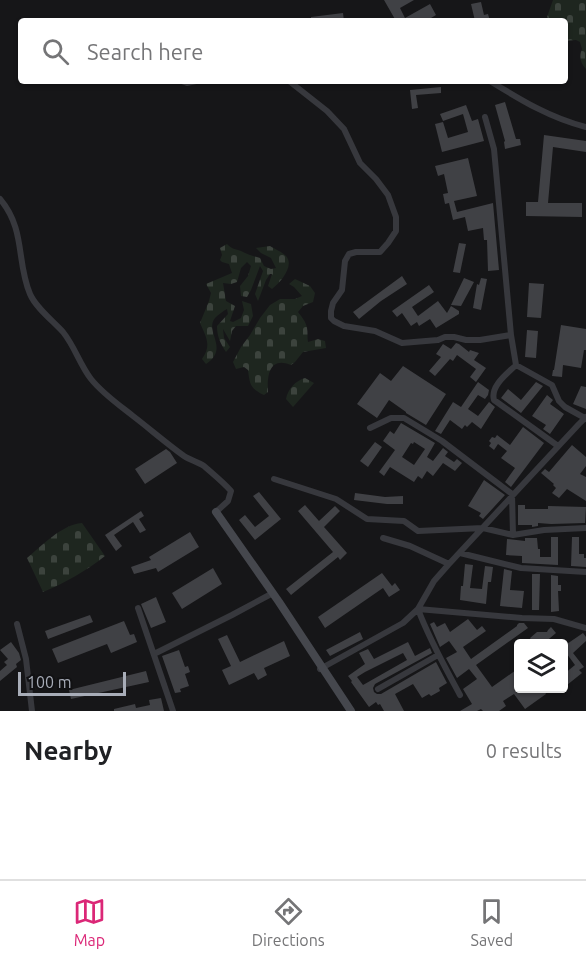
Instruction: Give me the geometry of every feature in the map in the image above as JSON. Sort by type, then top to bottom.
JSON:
[{"type":"main road","points":[[216,512],[351,711]]},
{"type":"street","points":[[294,84],[327,111],[344,129],[360,164],[376,179],[388,195],[396,217],[396,231],[380,252],[349,254],[345,261],[342,290],[333,303],[331,318],[344,326],[375,331],[402,344],[438,340],[445,337],[480,340],[511,335]]},
{"type":"street","points":[[495,84],[538,110],[586,127]]},
{"type":"street","points":[[485,117],[494,149],[511,335],[516,365]]},
{"type":"street","points":[[0,199],[7,207],[15,224],[26,283],[31,297],[63,333],[93,382],[186,457],[202,465],[231,491],[228,501],[216,512]]},
{"type":"street","points":[[319,670],[403,623],[418,609],[434,581],[512,494],[586,418],[565,407],[559,401],[552,385],[516,365]]},
{"type":"street","points":[[516,365],[494,388],[492,394],[494,400],[558,446]]},
{"type":"street","points":[[370,428],[391,418],[404,418],[442,441],[512,494]]},
{"type":"street","points":[[274,478],[336,499],[367,519],[404,520],[418,531],[483,528],[513,535],[544,530],[586,528]]},
{"type":"street","points":[[512,494],[513,535]]},
{"type":"street","points":[[383,538],[410,546],[449,564]]},
{"type":"street","points":[[460,553],[520,567],[586,572]]},
{"type":"street","points":[[154,654],[273,593]]},
{"type":"street","points":[[138,608],[173,711]]},
{"type":"street","points":[[418,609],[554,619],[586,628]]},
{"type":"street","points":[[418,609],[438,655],[460,695]]},
{"type":"street","points":[[17,624],[26,659],[32,711]]},
{"type":"street","points":[[378,689],[438,655]]},
{"type":"green space","points":[[553,0],[586,0],[586,69],[582,64],[580,42],[568,41],[568,18],[547,17]]},
{"type":"green space","points":[[227,244],[234,249],[260,258],[264,266],[271,269],[276,268],[271,258],[256,248],[270,246],[286,256],[289,265],[282,279],[272,289],[268,286],[272,274],[270,274],[258,301],[255,294],[263,271],[260,266],[247,297],[241,296],[240,286],[248,276],[251,266],[247,262],[241,268],[237,282],[223,283],[226,301],[235,306],[230,321],[241,318],[244,310],[242,301],[251,304],[253,316],[248,326],[236,326],[232,331],[230,341],[223,329],[224,338],[230,347],[226,352],[219,339],[217,326],[228,314],[227,309],[215,318],[212,329],[216,352],[206,364],[202,359],[207,349],[207,341],[200,323],[211,293],[206,284],[232,273],[229,264],[220,260],[222,255],[220,248]]},
{"type":"green space","points":[[295,279],[310,286],[315,293],[313,302],[303,306],[298,312],[306,326],[308,342],[318,339],[325,341],[326,348],[303,352],[291,365],[278,363],[274,365],[269,374],[268,392],[264,395],[252,386],[248,370],[244,367],[236,369],[233,362],[270,305],[280,299],[295,299],[302,296],[289,284]]},
{"type":"green space","points":[[305,378],[314,383],[293,407],[286,399],[287,395],[295,383]]},
{"type":"green space","points":[[82,523],[105,556],[75,576],[43,592],[27,558],[67,527]]},
{"type":"building","points":[[384,0],[414,0],[400,8],[405,18],[394,18]]},
{"type":"building","points":[[481,2],[484,15],[488,14],[489,18],[474,18],[471,4]]},
{"type":"building","points":[[430,4],[436,15],[431,18],[405,18]]},
{"type":"building","points":[[343,13],[344,18],[311,18]]},
{"type":"building","points":[[441,87],[441,93],[416,95],[418,108],[412,109],[410,90]]},
{"type":"building","points":[[505,102],[516,139],[520,139],[521,145],[505,149],[495,105]]},
{"type":"building","points":[[466,105],[472,121],[478,119],[484,141],[442,152],[435,124],[443,122],[448,138],[468,132],[463,114],[443,121],[440,114]]},
{"type":"building","points":[[544,135],[586,141],[586,152],[553,147],[548,203],[582,203],[582,217],[526,216],[526,202],[538,202]]},
{"type":"building","points":[[468,158],[477,196],[454,201],[457,212],[493,203],[499,270],[488,271],[487,240],[484,240],[483,228],[468,231],[465,217],[453,220],[449,203],[445,204],[443,194],[448,193],[444,174],[438,176],[435,166]]},
{"type":"building","points":[[459,243],[466,244],[460,273],[453,272]]},
{"type":"building","points":[[402,276],[407,284],[359,319],[353,312]]},
{"type":"building","points":[[464,278],[474,282],[461,306],[451,305]]},
{"type":"building","points":[[481,278],[487,279],[481,310],[473,308],[477,284],[479,285]]},
{"type":"building","points":[[529,283],[544,284],[541,318],[527,317]]},
{"type":"building","points":[[429,285],[434,292],[412,307],[418,316],[438,301],[447,313],[451,306],[459,311],[459,314],[436,328],[430,319],[419,326],[417,322],[411,326],[402,313],[397,317],[392,311]]},
{"type":"building","points":[[561,325],[586,329],[586,350],[584,350],[581,368],[563,365],[562,377],[552,376]]},
{"type":"building","points":[[527,330],[538,331],[536,358],[525,357]]},
{"type":"building","points":[[456,343],[469,352],[470,350],[479,353],[474,360],[486,368],[476,382],[470,377],[476,369],[457,355],[453,361],[450,359],[435,376],[429,371],[441,357],[436,354],[443,344],[451,349]]},
{"type":"building","points":[[403,366],[446,394],[426,425],[389,400],[377,418],[357,404],[380,373],[391,381]]},
{"type":"building","points":[[478,382],[489,390],[488,395],[485,399],[478,395],[468,409],[478,416],[489,402],[495,407],[481,429],[472,422],[462,429],[450,420],[441,434],[435,431],[453,402],[461,407]]},
{"type":"building","points":[[536,382],[543,386],[521,413],[501,398],[508,389],[521,400]]},
{"type":"building","points":[[581,386],[586,387],[586,409],[573,404]]},
{"type":"building","points":[[547,395],[553,400],[550,404],[564,414],[550,434],[543,429],[546,425],[532,416]]},
{"type":"building","points":[[401,423],[435,443],[427,457],[433,461],[443,448],[448,452],[445,456],[454,462],[457,459],[462,463],[455,471],[443,463],[433,476],[427,471],[422,479],[418,476],[414,482],[390,467],[384,476],[379,472],[395,450],[383,441],[390,431],[394,434]],"holes":[[[414,442],[425,449],[414,465],[402,457],[411,443]]]},
{"type":"building","points":[[523,427],[544,443],[511,487],[505,482],[515,468],[501,458],[507,451],[498,444],[494,450],[489,446],[491,443],[489,441],[497,435],[510,445]]},
{"type":"building","points":[[375,442],[382,447],[368,467],[360,461]]},
{"type":"building","points":[[572,445],[586,457],[586,466],[580,474],[586,477],[586,501],[567,489],[559,498],[552,493],[556,488],[554,484],[541,473],[545,469],[549,472]]},
{"type":"building","points":[[166,449],[177,463],[145,484],[135,469]]},
{"type":"building","points":[[484,480],[505,495],[483,519],[479,516],[481,513],[468,506]]},
{"type":"building","points":[[259,492],[281,519],[255,540],[239,520],[245,515],[255,527],[269,516],[253,496]]},
{"type":"building","points":[[355,493],[385,497],[403,496],[403,504],[354,500]]},
{"type":"building","points":[[305,505],[319,521],[335,506],[340,511],[324,527],[347,553],[340,560],[338,557],[291,595],[286,589],[333,552],[298,511]]},
{"type":"building","points":[[518,505],[525,505],[525,509],[548,509],[548,506],[586,507],[585,523],[538,523],[538,526],[532,527],[532,525],[518,525]]},
{"type":"building","points":[[141,511],[144,516],[139,519],[146,530],[140,533],[133,522],[114,535],[122,546],[116,551],[105,535]]},
{"type":"building","points":[[190,532],[199,547],[158,572],[156,568],[134,574],[131,567],[151,560],[149,557]]},
{"type":"building","points":[[551,537],[558,537],[558,565],[522,563],[522,556],[506,555],[507,539],[525,541],[525,538],[537,538],[540,557],[551,557]]},
{"type":"building","points":[[572,537],[579,537],[579,554],[584,554],[586,567],[571,566]]},
{"type":"building","points":[[465,564],[473,565],[470,588],[482,589],[485,566],[493,567],[491,582],[488,582],[486,604],[460,600]]},
{"type":"building","points":[[213,568],[222,584],[182,609],[172,593]]},
{"type":"building","points":[[504,569],[512,571],[510,590],[524,591],[522,608],[500,606]]},
{"type":"building","points":[[382,573],[392,586],[395,583],[400,590],[389,597],[383,588],[325,628],[318,617]]},
{"type":"building","points":[[532,574],[540,574],[539,610],[532,610]]},
{"type":"building","points":[[551,575],[558,576],[561,591],[558,591],[559,611],[551,612]]},
{"type":"building","points":[[156,597],[166,622],[151,628],[141,604]]},
{"type":"building","points":[[90,615],[93,622],[48,639],[45,631]]},
{"type":"building","points":[[468,619],[477,630],[482,626],[486,631],[463,647],[471,659],[519,623],[524,623],[528,628],[476,665],[492,687],[514,672],[514,693],[546,694],[525,709],[514,694],[503,701],[506,706],[499,711],[481,709],[460,711],[472,704],[463,689],[477,679],[469,669],[457,678],[446,658],[457,652],[449,641],[440,647],[430,624],[434,622],[437,627],[445,623],[450,632]]},
{"type":"building","points":[[124,621],[130,635],[134,634],[137,642],[111,653],[107,644],[58,663],[52,649]]},
{"type":"building","points":[[551,627],[556,633],[549,639],[530,638],[537,632],[548,630]]},
{"type":"building","points":[[360,632],[363,639],[330,656],[326,650]]},
{"type":"building","points":[[583,633],[586,637],[586,641],[573,653],[584,667],[579,670],[582,673],[568,684],[568,671],[575,665],[568,655],[568,643]]},
{"type":"building","points":[[227,635],[240,662],[284,641],[290,656],[264,668],[267,675],[258,680],[254,673],[229,685],[222,670],[231,666],[218,639]]},
{"type":"building","points":[[11,642],[21,660],[16,664],[17,667],[0,681],[0,671],[7,665],[4,662],[8,659],[0,650]]},
{"type":"building","points":[[408,642],[415,656],[430,648],[432,653],[375,684],[373,688],[377,694],[381,694],[436,662],[447,683],[439,688],[440,691],[422,698],[413,684],[395,694],[404,711],[384,711],[376,702],[369,707],[348,676],[365,664],[359,653],[368,649],[374,659]],"holes":[[[403,653],[407,660],[363,685],[357,677]]]},
{"type":"building","points":[[179,650],[185,667],[188,666],[190,672],[185,674],[189,686],[175,693],[162,656]]},
{"type":"building","points":[[146,671],[149,682],[71,699],[69,690]]},
{"type":"building","points":[[161,698],[164,711],[114,711],[114,709],[135,704],[136,708],[150,705],[149,700]]}]
